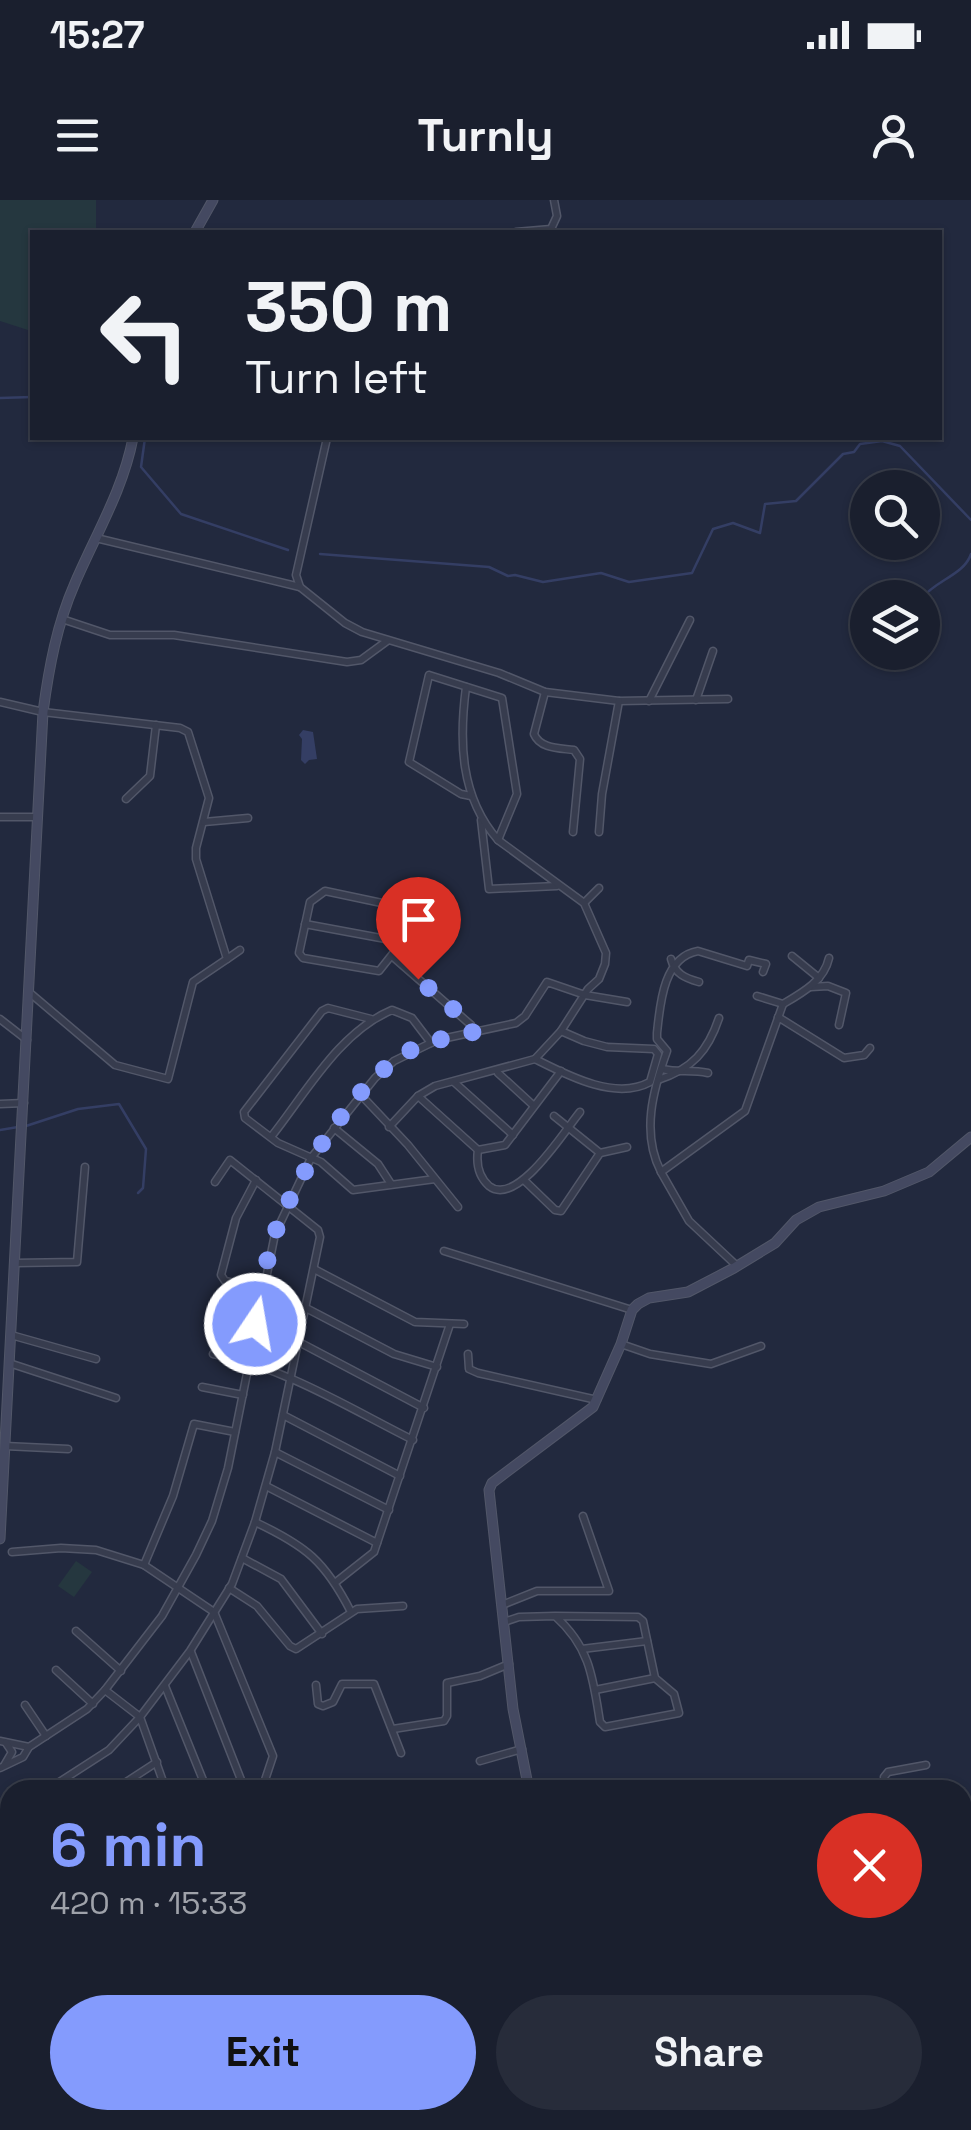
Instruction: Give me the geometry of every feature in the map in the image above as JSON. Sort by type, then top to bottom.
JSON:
[{"type":"main road","points":[[197,230],[214,200]]},
{"type":"main road","points":[[0,1539],[9,1363],[5,1347],[11,1335],[16,1264],[49,660],[62,619],[126,473],[133,440]]},
{"type":"main road","points":[[528,1780],[514,1709],[492,1483],[581,1418],[597,1400],[632,1310],[649,1298],[688,1292],[736,1266],[775,1244],[806,1213],[884,1191],[929,1172],[971,1137]]},
{"type":"street","points":[[551,230],[557,216],[554,200]]},
{"type":"street","points":[[300,588],[296,576],[327,440]]},
{"type":"street","points":[[96,538],[300,588],[344,623],[388,642],[499,674],[545,692],[619,701],[728,699]]},
{"type":"street","points":[[62,619],[110,635],[174,635],[347,662],[360,660],[388,642]]},
{"type":"street","points":[[649,701],[690,620]]},
{"type":"street","points":[[696,700],[713,652]]},
{"type":"street","points":[[471,796],[409,762],[429,676],[502,698],[517,794],[498,840]]},
{"type":"street","points":[[388,1127],[418,1096],[435,1086],[535,1060],[600,979],[606,954],[584,902],[498,840],[471,796],[462,748],[466,687]]},
{"type":"street","points":[[545,692],[534,734],[536,740],[574,750],[580,759],[573,832]]},
{"type":"street","points":[[599,832],[619,701]]},
{"type":"street","points":[[0,702],[188,732],[210,798],[196,859],[227,959]]},
{"type":"street","points":[[126,798],[150,776],[156,725]]},
{"type":"street","points":[[480,813],[489,889],[558,886]]},
{"type":"street","points":[[0,817],[38,816]]},
{"type":"street","points":[[204,822],[248,818]]},
{"type":"street","points":[[584,902],[598,888]]},
{"type":"street","points":[[325,891],[396,906],[401,910],[402,942],[380,971],[374,973],[304,958],[300,952],[310,902],[325,891]]},
{"type":"street","points":[[306,924],[402,942]]},
{"type":"street","points":[[30,993],[115,1065],[168,1079],[192,985],[240,950]]},
{"type":"street","points":[[736,1266],[689,1221],[660,1172],[649,1141],[658,1080],[668,1050],[657,1040],[657,1033],[672,963],[691,952],[746,966],[750,960],[766,964],[763,972]]},
{"type":"street","points":[[392,956],[472,1025],[473,1032]]},
{"type":"street","points":[[792,956],[820,978]]},
{"type":"street","points":[[660,1172],[745,1111],[783,1004],[820,978],[829,958]]},
{"type":"street","points":[[672,963],[683,978],[699,982]]},
{"type":"street","points":[[2,1766],[24,1756],[30,1747],[93,1704],[121,1671],[179,1587],[212,1520],[228,1468],[275,1234],[311,1158],[374,1078],[394,1061],[430,1043],[516,1024],[547,982],[584,995],[626,1002]]},
{"type":"street","points":[[810,987],[828,986],[846,992],[839,1025]]},
{"type":"street","points":[[757,996],[783,1004]]},
{"type":"street","points":[[372,1019],[328,1008],[322,1010],[244,1112],[245,1118],[271,1137],[321,1162],[353,1190],[435,1179]]},
{"type":"street","points":[[271,1137],[340,1048],[372,1019],[392,1010],[412,1018],[430,1043]]},
{"type":"street","points":[[778,1017],[844,1058],[864,1055],[870,1048]]},
{"type":"street","points":[[662,1068],[680,1073],[695,1063],[712,1040],[720,1018]]},
{"type":"street","points":[[0,1019],[28,1041]]},
{"type":"street","points":[[535,1060],[590,1083],[620,1088],[642,1087],[650,1082],[658,1054],[648,1047],[607,1047],[562,1031]]},
{"type":"street","points":[[658,1080],[692,1069],[708,1073]]},
{"type":"street","points":[[497,1072],[534,1106]]},
{"type":"street","points":[[418,1096],[478,1150],[497,1149],[561,1072]]},
{"type":"street","points":[[453,1081],[513,1134]]},
{"type":"street","points":[[361,1095],[458,1207]]},
{"type":"street","points":[[0,1104],[24,1108]]},
{"type":"street","points":[[478,1150],[478,1172],[491,1188],[500,1190],[526,1182],[580,1112]]},
{"type":"street","points":[[554,1116],[600,1153]]},
{"type":"street","points":[[334,1128],[378,1164],[391,1184]]},
{"type":"street","points":[[526,1182],[555,1210],[561,1211],[600,1153],[626,1147]]},
{"type":"street","points":[[66,1780],[109,1750],[140,1717],[190,1651],[229,1588],[242,1558],[275,1452],[320,1237],[318,1230],[230,1160],[215,1182]]},
{"type":"street","points":[[16,1264],[77,1262],[85,1166]]},
{"type":"street","points":[[256,1180],[236,1218],[221,1275],[224,1281],[263,1289]]},
{"type":"street","points":[[444,1251],[632,1310]]},
{"type":"street","points":[[314,1270],[403,1318],[464,1324]]},
{"type":"street","points":[[0,1303],[12,1310]]},
{"type":"street","points":[[304,1307],[394,1354],[437,1367]]},
{"type":"street","points":[[220,1316],[255,1324]]},
{"type":"street","points":[[336,1582],[374,1552],[450,1324]]},
{"type":"street","points":[[11,1335],[96,1359]]},
{"type":"street","points":[[297,1340],[424,1408]]},
{"type":"street","points":[[621,1344],[650,1354],[711,1364],[761,1346]]},
{"type":"street","points":[[213,1354],[250,1362],[289,1378],[413,1440]]},
{"type":"street","points":[[468,1354],[468,1370],[597,1400]]},
{"type":"street","points":[[9,1363],[116,1398]]},
{"type":"street","points":[[202,1387],[243,1394]]},
{"type":"street","points":[[283,1415],[400,1476]]},
{"type":"street","points":[[144,1565],[173,1496],[194,1424],[235,1432]]},
{"type":"street","points":[[5,1446],[68,1449]]},
{"type":"street","points":[[275,1452],[389,1510]]},
{"type":"street","points":[[266,1486],[377,1543]]},
{"type":"street","points":[[502,1605],[537,1591],[609,1592],[584,1516]]},
{"type":"street","points":[[255,1522],[304,1547],[336,1582],[351,1612]]},
{"type":"street","points":[[12,1552],[96,1550],[144,1565],[214,1612],[274,1758],[265,1780]]},
{"type":"street","points":[[242,1558],[281,1578],[322,1634]]},
{"type":"street","points":[[229,1588],[258,1606],[293,1648],[322,1634],[351,1612],[390,1604],[403,1606]]},
{"type":"street","points":[[504,1622],[519,1617],[555,1616],[638,1617],[643,1620],[655,1678],[674,1694],[679,1713],[605,1727],[600,1722],[582,1648],[574,1633],[555,1616]]},
{"type":"street","points":[[76,1631],[121,1671]]},
{"type":"street","points":[[582,1648],[647,1641]]},
{"type":"street","points":[[190,1651],[241,1780]]},
{"type":"street","points":[[393,1729],[444,1721],[447,1683],[510,1664]]},
{"type":"street","points":[[56,1670],[93,1704]]},
{"type":"street","points":[[595,1690],[655,1678]]},
{"type":"street","points":[[316,1685],[318,1704],[323,1706],[333,1702],[342,1684],[374,1684],[401,1753]]},
{"type":"street","points":[[165,1686],[203,1780]]},
{"type":"street","points":[[105,1690],[140,1717],[163,1780]]},
{"type":"street","points":[[26,1705],[46,1736]]},
{"type":"street","points":[[3,1742],[30,1747]]},
{"type":"street","points":[[2,1766],[12,1752],[3,1742]]},
{"type":"street","points":[[480,1760],[522,1749]]},
{"type":"street","points":[[129,1780],[157,1762]]},
{"type":"street","points":[[884,1780],[888,1772],[926,1765]]},
{"type":"shaded area","points":[[0,200],[96,200],[96,230],[30,230],[30,331],[0,321]]},
{"type":"shaded area","points":[[76,1561],[92,1572],[74,1597],[58,1586]]},
{"type":"water","points":[[303,730],[313,732],[317,759],[305,764],[301,760],[299,735]]},
{"type":"waterway","points":[[0,398],[30,397]]},
{"type":"waterway","points":[[145,440],[141,467],[181,514],[288,550]]},
{"type":"waterway","points":[[320,554],[489,567],[508,576],[543,582],[601,573],[629,582],[692,573],[713,529],[733,523],[760,533],[765,504],[796,501],[843,454],[854,452],[860,444],[882,441],[900,446],[971,520]]},
{"type":"waterway","points":[[940,582],[962,567],[971,554]]},
{"type":"waterway","points":[[26,1126],[78,1109],[119,1104],[146,1149],[143,1188],[138,1193]]},
{"type":"waterway","points":[[0,1130],[18,1127]]},
{"type":"route","points":[[255,1324],[275,1234],[311,1158],[374,1078],[394,1061],[436,1040],[473,1032],[472,1025],[418,979]]}]
